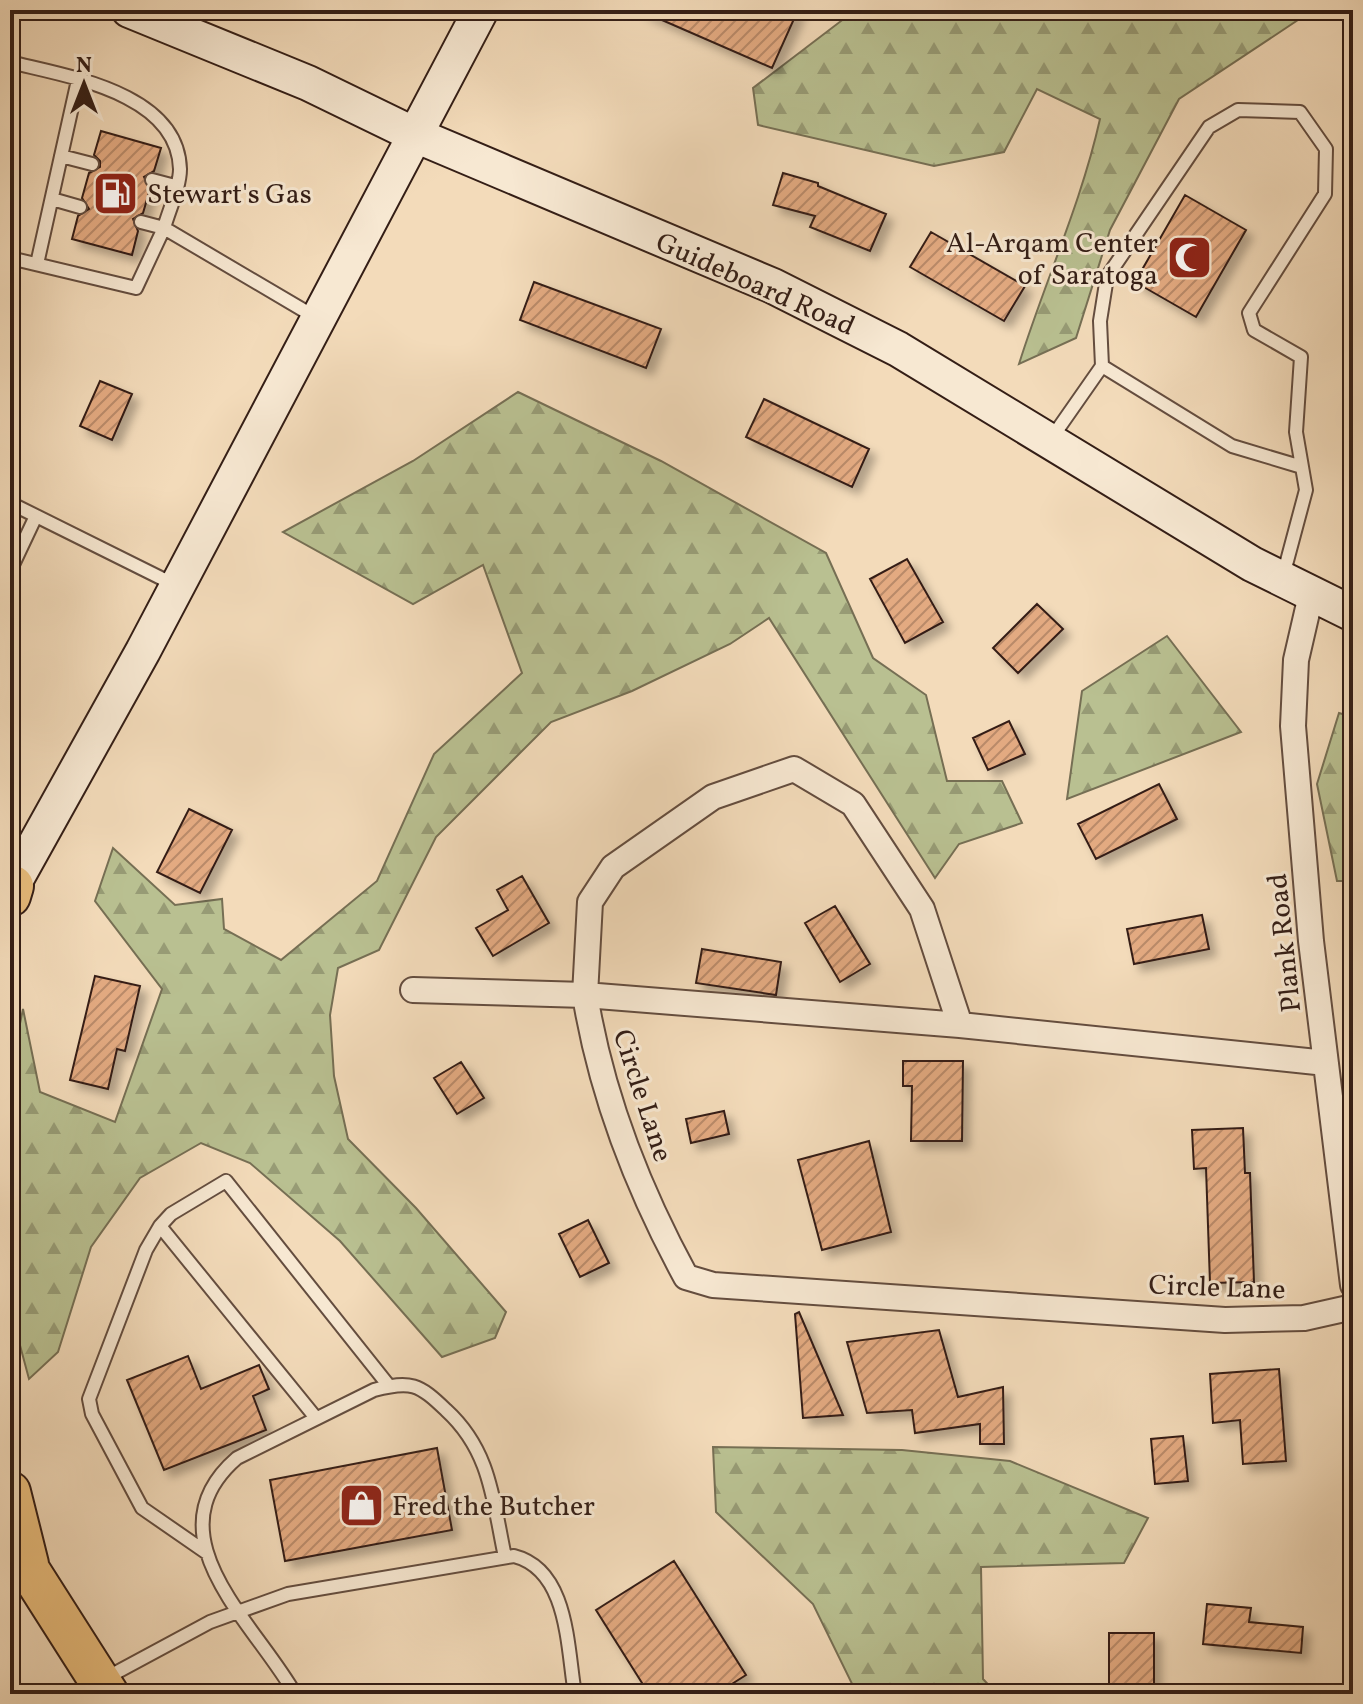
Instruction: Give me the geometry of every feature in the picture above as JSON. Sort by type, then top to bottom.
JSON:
[{"type":"main road","points":[[10,1492],[20,1556],[104,1688]]},
{"type":"street","name":"Guideboard Road","points":[[129,10],[308,83],[413,134],[773,286],[898,349],[1296,588],[1353,614]]},
{"type":"street","points":[[11,891],[481,10]]},
{"type":"street","name":"Plank Road","points":[[1296,588],[1293,726],[1311,941],[1353,1285]]},
{"type":"street","points":[[413,990],[585,995],[590,902],[613,867],[713,797],[794,769],[853,804],[922,909],[960,1025]]},
{"type":"street","name":"Circle Lane","points":[[1326,1063],[960,1025],[585,995],[595,1054],[609,1103],[660,1229],[686,1277],[713,1285],[1225,1320],[1304,1318],[1353,1307]]},
{"type":"lane","points":[[10,62],[113,88],[138,102],[175,146],[180,170],[164,228],[136,288],[10,258]]},
{"type":"lane","points":[[37,264],[78,80]]},
{"type":"lane","points":[[1049,441],[1102,366],[1100,321],[1107,277],[1209,127],[1238,110],[1300,112],[1326,149],[1325,194],[1249,313],[1254,330],[1301,357],[1296,432],[1306,490],[1296,588]]},
{"type":"lane","points":[[61,156],[92,164]]},
{"type":"lane","points":[[152,180],[175,186]]},
{"type":"lane","points":[[52,199],[80,207]]},
{"type":"lane","points":[[141,222],[164,228],[316,318]]},
{"type":"lane","points":[[1102,366],[1232,446],[1302,467]]},
{"type":"lane","points":[[10,503],[176,586]]},
{"type":"lane","points":[[12,564],[36,516]]},
{"type":"lane","points":[[207,1553],[142,1508],[92,1414],[89,1399],[146,1250],[171,1214],[226,1181],[389,1386]]},
{"type":"lane","points":[[160,1226],[316,1418]]},
{"type":"lane","points":[[295,1694],[236,1611],[207,1553],[200,1522],[204,1502],[220,1473],[237,1458],[389,1386],[415,1385],[428,1392],[464,1426],[476,1443],[485,1465],[505,1557]]},
{"type":"lane","points":[[104,1688],[236,1611],[288,1594],[505,1557],[528,1560],[551,1583],[559,1603],[575,1694]]},
{"type":"green space","points":[[848,10],[1353,10],[1353,20],[1304,16],[1179,99],[1110,230],[1076,338],[1019,364],[1073,212],[1100,119],[1037,89],[1004,152],[934,166],[758,125],[753,88],[845,18]]},
{"type":"green space","points":[[518,392],[661,461],[826,553],[873,658],[926,695],[947,781],[1002,781],[1022,823],[959,844],[935,878],[769,618],[730,644],[632,691],[551,722],[436,837],[379,950],[338,968],[330,1015],[334,1076],[348,1139],[416,1208],[506,1312],[495,1338],[442,1357],[340,1241],[250,1163],[201,1143],[140,1178],[91,1247],[58,1352],[29,1379],[10,1308],[10,1072],[23,1009],[40,1092],[115,1122],[162,989],[95,901],[113,848],[175,905],[222,899],[224,929],[281,960],[377,881],[434,754],[522,673],[483,565],[413,604],[283,532],[413,461]]},
{"type":"green space","points":[[1167,636],[1241,732],[1067,799],[1082,691]]},
{"type":"green space","points":[[1339,713],[1353,717],[1353,881],[1337,881],[1317,784]]},
{"type":"green space","points":[[713,1447],[902,1450],[1010,1461],[1148,1518],[1124,1563],[981,1567],[983,1679],[997,1694],[857,1694],[813,1604],[716,1512]]},
{"type":"building","points":[[639,10],[798,10],[772,68]]},
{"type":"building","name":"Stewart's Gas","points":[[101,131],[161,148],[154,171],[144,177],[150,189],[143,213],[133,219],[138,231],[132,255],[72,239],[78,216],[89,209],[82,198],[89,173],[100,167],[100,161],[94,155]]},
{"type":"building","points":[[783,173],[818,183],[818,186],[886,214],[870,251],[810,227],[815,216],[773,205]]},
{"type":"building","name":"Al-Arqam Center of Saratoga","points":[[1185,195],[1246,230],[1196,317],[1135,282]]},
{"type":"building","points":[[931,232],[1025,286],[1004,321],[910,267]]},
{"type":"building","points":[[534,282],[661,329],[646,368],[520,320]]},
{"type":"building","points":[[100,381],[132,394],[112,440],[80,426]]},
{"type":"building","points":[[764,399],[869,449],[852,487],[746,437]]},
{"type":"building","points":[[907,559],[943,622],[905,643],[870,579]]},
{"type":"building","points":[[1037,604],[1063,629],[1018,673],[993,648]]},
{"type":"building","points":[[1009,721],[1025,754],[988,770],[973,738]]},
{"type":"building","points":[[1159,784],[1177,819],[1096,859],[1078,824]]},
{"type":"building","points":[[189,809],[232,830],[200,893],[157,872]]},
{"type":"building","points":[[522,876],[549,923],[493,956],[476,928],[508,910],[497,890]]},
{"type":"building","points":[[835,906],[870,964],[840,982],[805,923]]},
{"type":"building","points":[[1202,915],[1209,949],[1134,964],[1127,929]]},
{"type":"building","points":[[702,949],[781,962],[776,995],[696,983]]},
{"type":"building","points":[[95,976],[140,986],[125,1051],[117,1049],[108,1089],[70,1080]]},
{"type":"building","points":[[903,1061],[963,1061],[962,1141],[911,1141],[912,1086],[903,1086]]},
{"type":"building","points":[[461,1062],[484,1098],[457,1114],[434,1078]]},
{"type":"building","points":[[724,1111],[729,1134],[691,1143],[686,1119]]},
{"type":"building","points":[[1243,1128],[1245,1173],[1250,1173],[1254,1282],[1210,1283],[1206,1168],[1194,1169],[1192,1130]]},
{"type":"building","points":[[869,1141],[891,1232],[822,1250],[798,1160]]},
{"type":"building","points":[[588,1220],[609,1263],[580,1277],[559,1234]]},
{"type":"building","points":[[799,1312],[843,1415],[803,1418],[795,1314]]},
{"type":"building","points":[[939,1330],[958,1397],[1003,1387],[1004,1444],[980,1444],[980,1424],[915,1433],[912,1410],[867,1413],[847,1342]]},
{"type":"building","points":[[188,1356],[201,1389],[259,1365],[269,1389],[253,1396],[266,1430],[164,1470],[127,1380]]},
{"type":"building","points":[[1279,1369],[1286,1461],[1243,1464],[1240,1420],[1213,1423],[1210,1374]]},
{"type":"building","points":[[1183,1436],[1188,1481],[1155,1484],[1151,1439]]},
{"type":"building","name":"Fred the Butcher","points":[[437,1448],[452,1530],[285,1561],[270,1480]]},
{"type":"building","points":[[674,1561],[746,1675],[716,1694],[649,1694],[596,1610]]},
{"type":"building","points":[[1207,1604],[1251,1608],[1249,1622],[1303,1627],[1301,1653],[1203,1644]]},
{"type":"building","points":[[1109,1633],[1154,1633],[1154,1690],[1109,1690]]},
{"type":"place","name":"Stewart's Gas","points":[[116,193]]},
{"type":"place","name":"Al-Arqam Center of Saratoga","points":[[1189,258]]},
{"type":"place","name":"Fred the Butcher","points":[[361,1505]]}]
